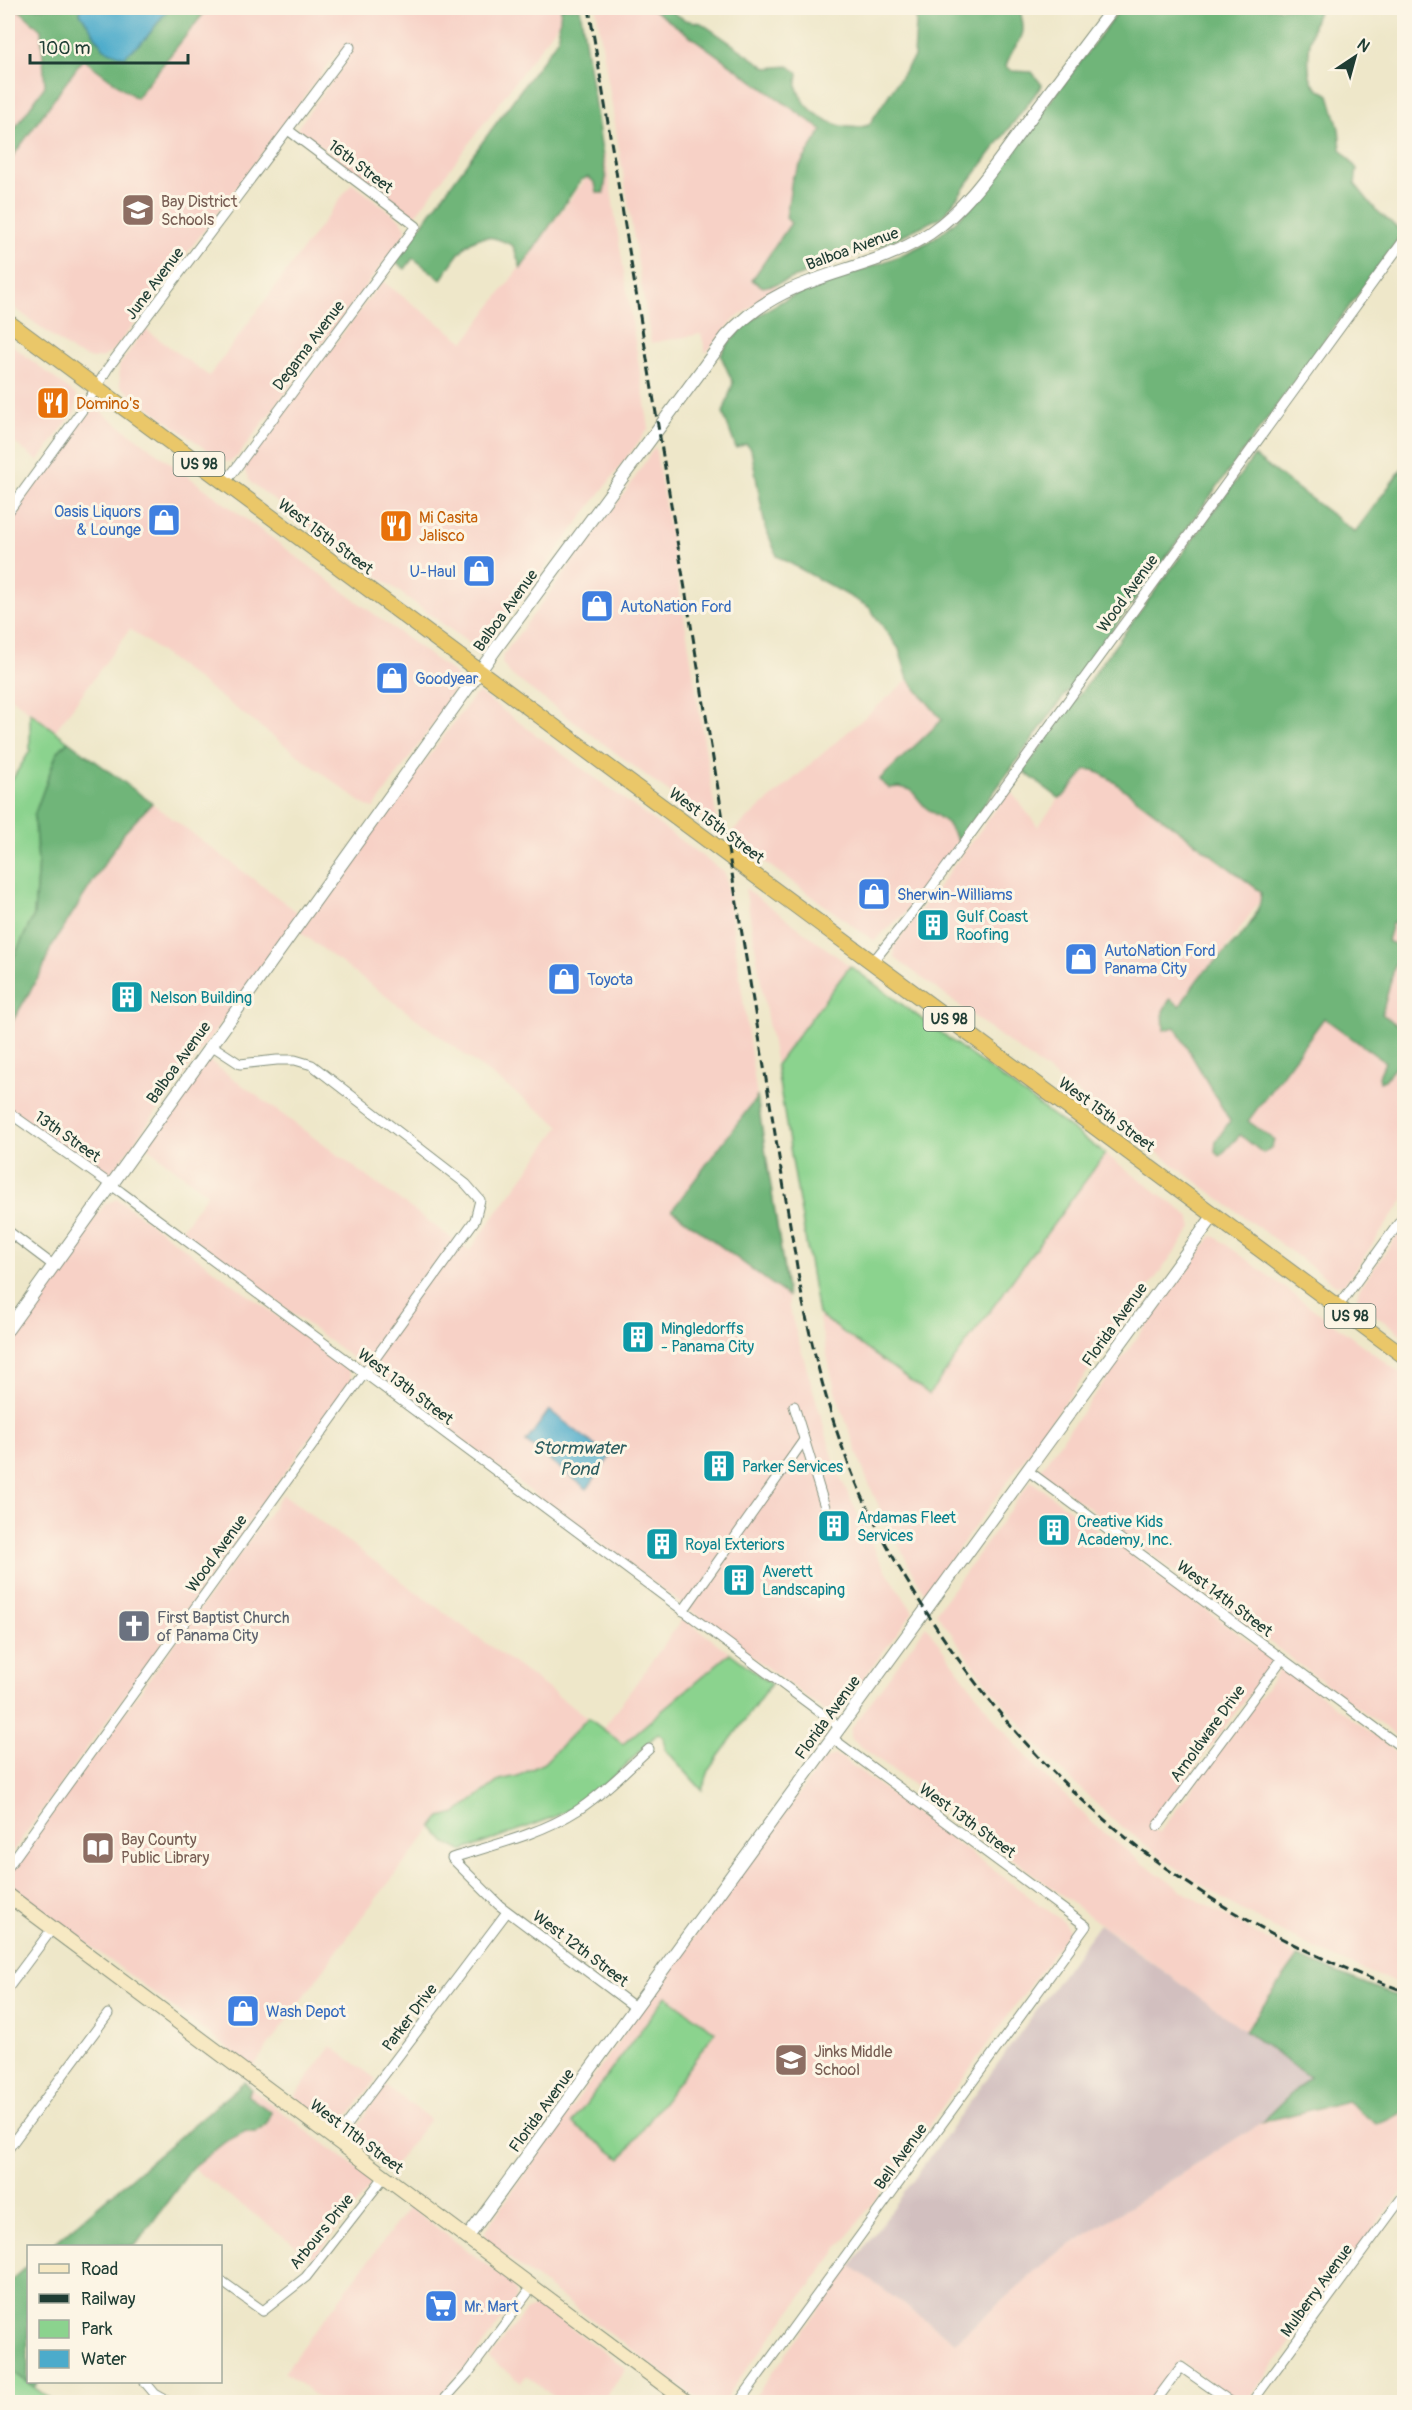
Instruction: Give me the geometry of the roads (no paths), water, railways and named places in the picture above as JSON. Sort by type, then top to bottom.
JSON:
[{"type":"highway","name":"West 15th Street","points":[[8,322],[1404,1356]]},
{"type":"main road","name":"West 11th Street","points":[[8,1895],[687,2403]]},
{"type":"street","name":"Balboa Avenue","points":[[8,1329],[480,672],[732,330],[760,305],[783,291],[906,246],[945,222],[989,173],[1113,8]]},
{"type":"street","name":"June Avenue","points":[[8,512],[108,368],[350,47]]},
{"type":"street","name":"16th Street","points":[[288,130],[416,226]]},
{"type":"street","name":"Degama Avenue","points":[[225,483],[416,226]]},
{"type":"street","name":"Wood Avenue","points":[[872,963],[915,910],[1404,240]]},
{"type":"street","name":"Wood Avenue","points":[[8,1867],[475,1220],[480,1200],[466,1184],[312,1065],[295,1060],[240,1064],[211,1045]]},
{"type":"street","name":"13th Street","points":[[8,1112],[111,1185]]},
{"type":"street","name":"West 13th Street","points":[[111,1185],[840,1728]]},
{"type":"street","name":"Florida Avenue","points":[[467,2238],[1214,1215]]},
{"type":"street","points":[[1338,1307],[1404,1216]]},
{"type":"street","points":[[8,1231],[53,1265]]},
{"type":"street","points":[[794,1406],[825,1507]]},
{"type":"street","points":[[683,1611],[804,1440]]},
{"type":"street","name":"West 14th Street","points":[[1027,1470],[1404,1749]]},
{"type":"street","name":"Arnoldware Drive","points":[[1158,1826],[1281,1659]]},
{"type":"street","name":"West 13th Street","points":[[832,1738],[1086,1926]]},
{"type":"street","name":"West 12th Street","points":[[636,2007],[507,1912],[452,1858],[519,1836],[568,1816],[594,1798],[649,1749]]},
{"type":"street","name":"Parker Drive","points":[[335,2140],[507,1912]]},
{"type":"street","name":"Bell Avenue","points":[[739,2403],[1086,1926]]},
{"type":"street","points":[[8,1988],[52,1929]]},
{"type":"street","points":[[8,2149],[108,2014]]},
{"type":"street","name":"Arbours Drive","points":[[222,2281],[263,2312],[306,2277],[384,2176]]},
{"type":"street","name":"Mulberry Avenue","points":[[1252,2403],[1404,2195]]},
{"type":"street","points":[[442,2403],[469,2372],[532,2288]]},
{"type":"street","points":[[1155,2403],[1181,2367],[1230,2403]]},
{"type":"street","points":[[146,2383],[155,2394],[169,2403]]},
{"type":"water","points":[[81,8],[169,8],[146,38],[124,57],[104,49],[80,13]]},
{"type":"water","name":"Stormwater Pond","points":[[549,1410],[610,1457],[587,1489],[526,1442]]},
{"type":"railway","points":[[589,8],[803,1303],[826,1397],[853,1475],[886,1544],[938,1630],[983,1693],[1032,1750],[1085,1802],[1141,1850],[1201,1892],[1265,1930],[1332,1963],[1404,1991]]},
{"type":"place","name":"Bay District Schools","points":[[138,210]]},
{"type":"place","name":"Domino's","points":[[53,403]]},
{"type":"place","name":"Oasis Liquors & Lounge","points":[[164,520]]},
{"type":"place","name":"Mi Casita Jalisco","points":[[396,526]]},
{"type":"place","name":"U-Haul","points":[[479,571]]},
{"type":"place","name":"AutoNation Ford","points":[[597,606]]},
{"type":"place","name":"Goodyear","points":[[392,678]]},
{"type":"place","name":"Sherwin-Williams","points":[[874,894]]},
{"type":"place","name":"Gulf Coast Roofing","points":[[933,925]]},
{"type":"place","name":"AutoNation Ford Panama City","points":[[1081,959]]},
{"type":"place","name":"Toyota","points":[[564,979]]},
{"type":"place","name":"Nelson Building","points":[[127,997]]},
{"type":"place","name":"Mingledorffs - Panama City","points":[[638,1337]]},
{"type":"place","name":"Parker Services","points":[[719,1466]]},
{"type":"place","name":"Ardamas Fleet Services","points":[[834,1526]]},
{"type":"place","name":"Creative Kids Academy, Inc.","points":[[1054,1530]]},
{"type":"place","name":"Royal Exteriors","points":[[662,1544]]},
{"type":"place","name":"Averett Landscaping","points":[[739,1580]]},
{"type":"place","name":"First Baptist Church of Panama City","points":[[134,1626]]},
{"type":"place","name":"Bay County Public Library","points":[[98,1848]]},
{"type":"place","name":"Wash Depot","points":[[243,2011]]},
{"type":"place","name":"Jinks Middle School","points":[[791,2060]]},
{"type":"place","name":"Mr. Mart","points":[[441,2306]]}]
